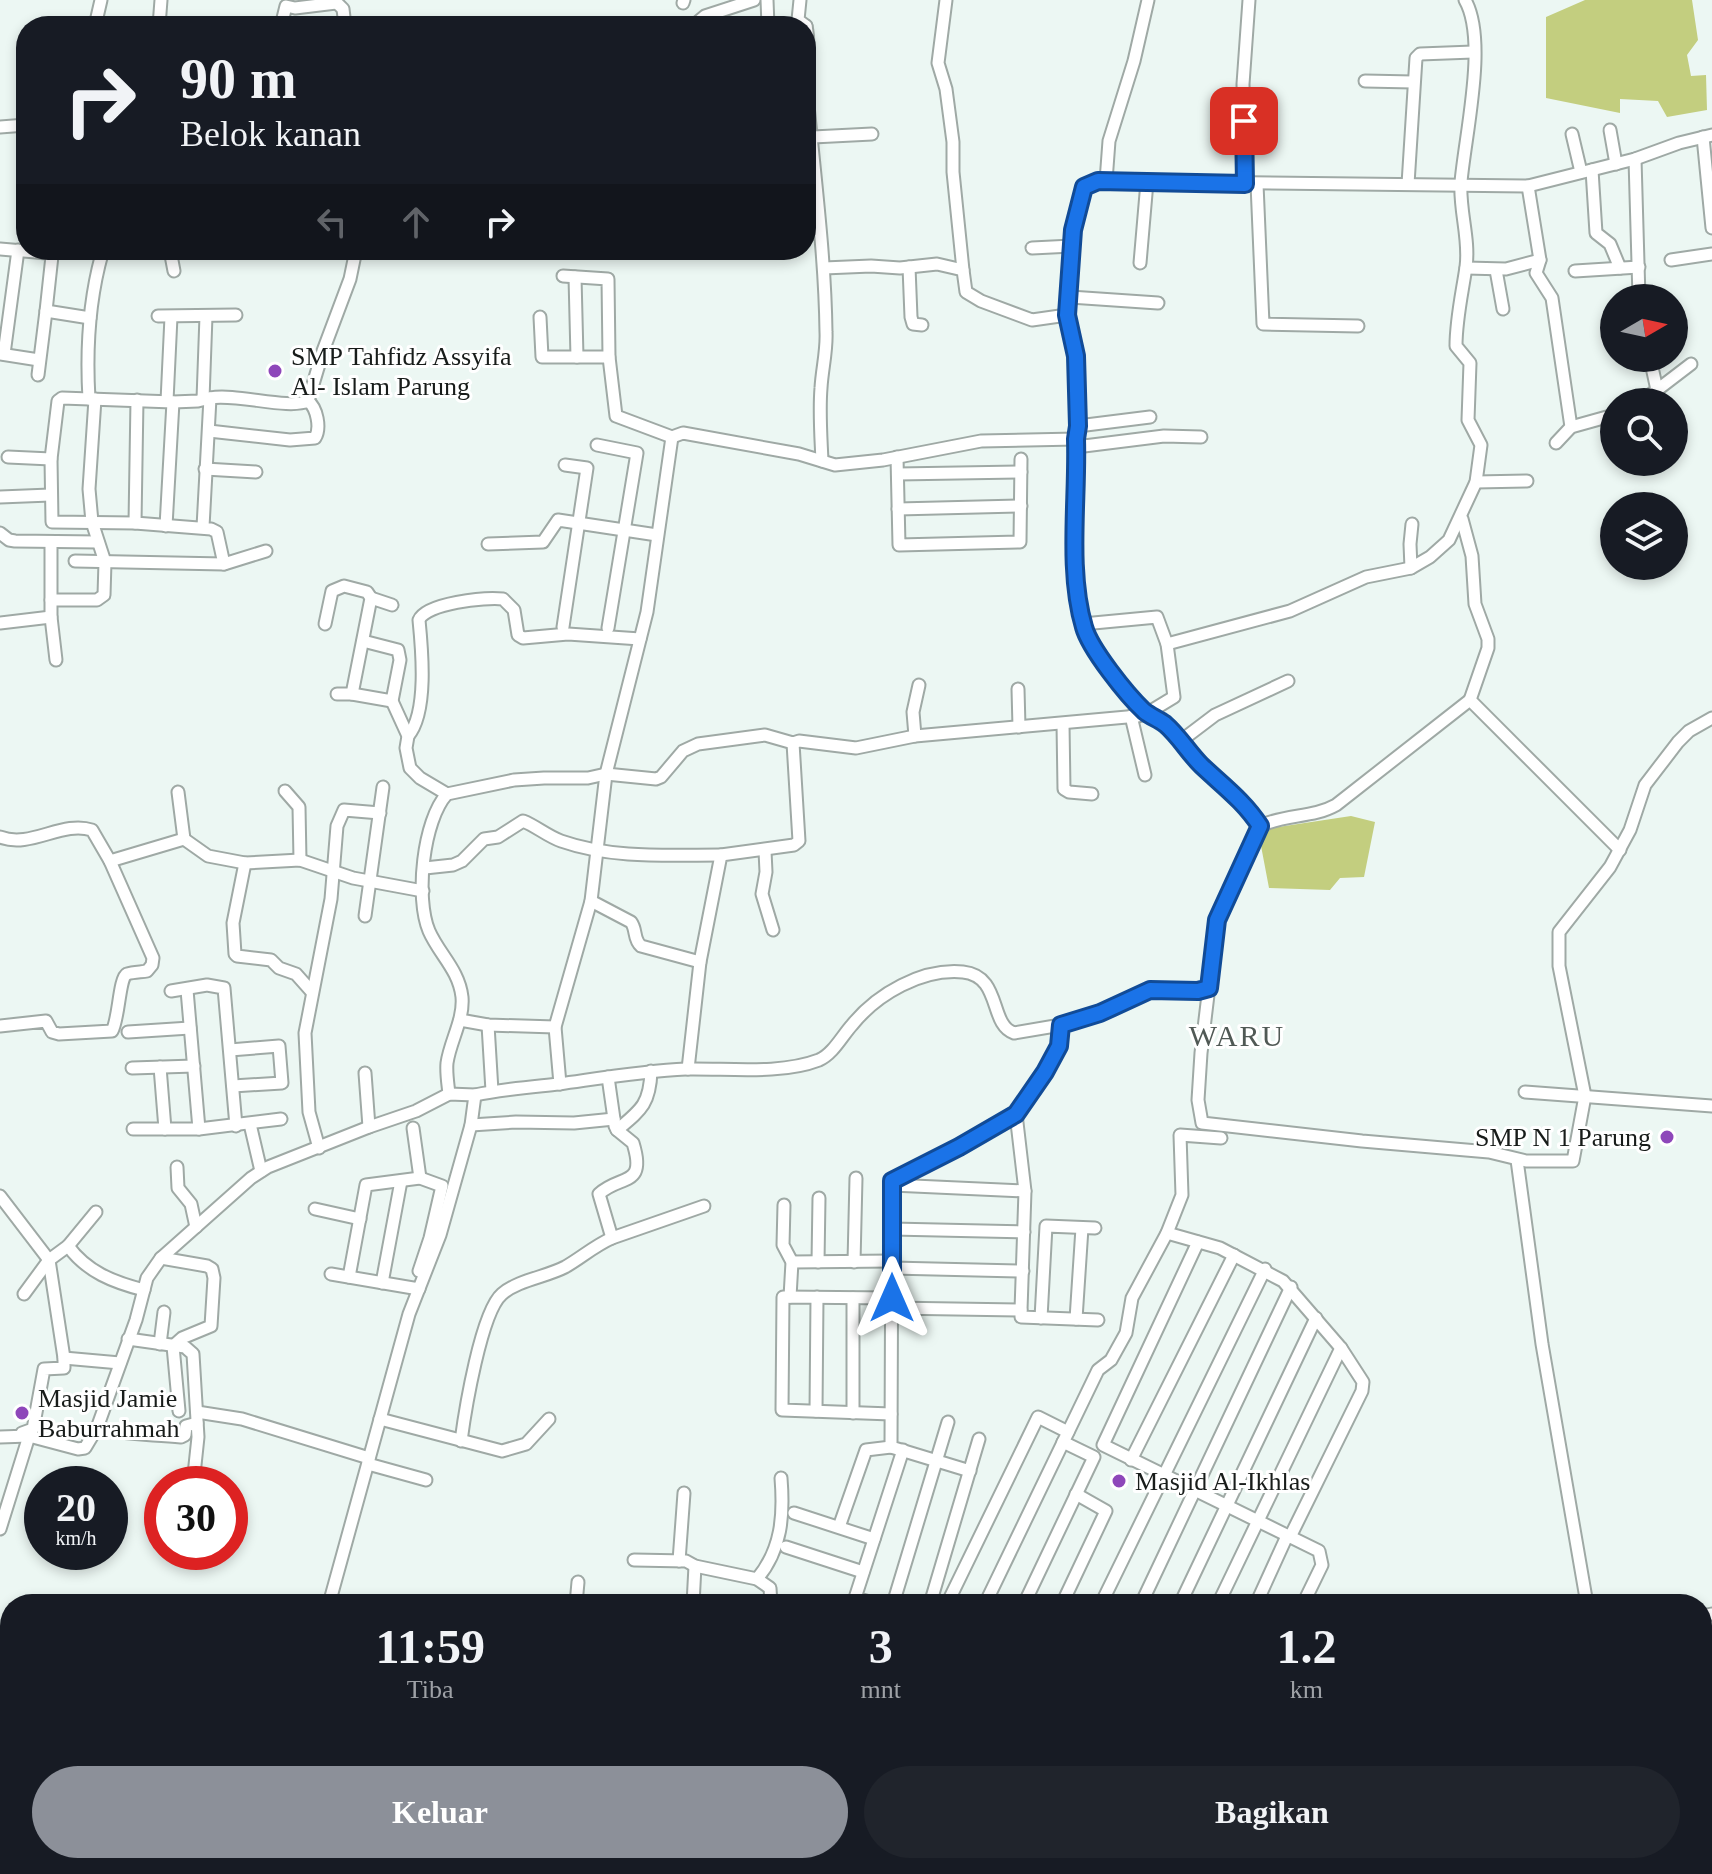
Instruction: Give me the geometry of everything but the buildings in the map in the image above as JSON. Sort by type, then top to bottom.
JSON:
[{"type":"street","points":[[705,16],[754,0]]},
{"type":"street","points":[[946,0],[938,63],[946,89],[953,142],[953,172],[966,292],[981,301],[1032,320],[1067,315]]},
{"type":"street","points":[[1106,181],[1109,141],[1134,61],[1148,0]]},
{"type":"street","points":[[1249,0],[1243,84],[1263,324],[1358,326]]},
{"type":"street","points":[[282,3],[295,8],[335,1]]},
{"type":"street","points":[[1167,644],[1290,611],[1366,577],[1411,568],[1449,540],[1461,518],[1476,482],[1481,445],[1468,420],[1471,367],[1469,360],[1459,353],[1456,346],[1466,268],[1461,186],[1472,106],[1471,3]]},
{"type":"street","points":[[1408,184],[1416,58],[1420,54],[1473,52]]},
{"type":"street","points":[[1365,81],[1413,82]]},
{"type":"street","points":[[1610,130],[1616,164]]},
{"type":"street","points":[[816,137],[872,134]]},
{"type":"street","points":[[1572,134],[1586,171],[1596,233],[1610,244],[1620,268]]},
{"type":"street","points":[[1260,826],[1240,800],[1203,766],[1182,740],[1164,723],[1146,714],[1107,666],[1083,624],[1075,541],[1076,356],[1067,315],[1072,246],[1084,187],[1089,183],[1106,181],[1528,186],[1635,159],[1708,136],[1712,228]]},
{"type":"street","points":[[1635,159],[1639,284]]},
{"type":"street","points":[[1140,263],[1147,182]]},
{"type":"street","points":[[1528,186],[1540,260],[1536,273],[1552,298],[1571,427]]},
{"type":"street","points":[[816,200],[824,268],[826,333],[820,389],[822,461]]},
{"type":"street","points":[[1032,248],[1072,246]]},
{"type":"street","points":[[1671,260],[1712,254]]},
{"type":"street","points":[[16,260],[2,354],[39,360]]},
{"type":"street","points":[[38,375],[52,260]]},
{"type":"street","points":[[51,600],[101,599],[104,595],[105,562],[92,522],[89,489],[92,399],[87,375],[92,294],[102,260]]},
{"type":"street","points":[[172,260],[174,271]]},
{"type":"street","points":[[308,401],[354,260]]},
{"type":"street","points":[[1466,268],[1496,270],[1540,260]]},
{"type":"street","points":[[824,268],[937,264],[963,270]]},
{"type":"street","points":[[909,267],[911,317],[913,324],[922,325]]},
{"type":"street","points":[[1575,271],[1639,267]]},
{"type":"street","points":[[1496,270],[1503,309]]},
{"type":"street","points":[[577,357],[569,277],[608,279],[609,357],[616,416],[672,437],[683,433],[799,454],[835,465],[850,465],[981,441],[1173,435],[1201,437]]},
{"type":"street","points":[[1070,297],[1158,303]]},
{"type":"street","points":[[46,311],[90,318]]},
{"type":"street","points":[[166,526],[170,402],[164,316],[236,315]]},
{"type":"street","points":[[203,527],[209,431],[206,316]]},
{"type":"street","points":[[540,317],[541,357],[609,357]]},
{"type":"street","points":[[1660,388],[1691,364]]},
{"type":"street","points":[[224,564],[217,532],[203,527],[52,522],[51,459],[58,401],[62,398],[170,402],[239,397],[294,404],[308,401]]},
{"type":"street","points":[[135,523],[137,400]]},
{"type":"street","points":[[209,431],[290,440],[315,438],[318,430],[316,412],[308,401]]},
{"type":"street","points":[[1077,437],[1150,417]]},
{"type":"street","points":[[1556,443],[1571,427],[1600,419]]},
{"type":"street","points":[[560,1084],[555,1027],[591,901],[606,774],[640,639],[672,437]]},
{"type":"street","points":[[597,445],[637,453],[608,628]]},
{"type":"street","points":[[8,457],[51,459]]},
{"type":"street","points":[[897,457],[899,545],[1020,542],[1021,459]]},
{"type":"street","points":[[563,627],[587,468],[565,465]]},
{"type":"street","points":[[205,469],[256,472]]},
{"type":"street","points":[[898,474],[1021,472]]},
{"type":"street","points":[[1476,482],[1527,481]]},
{"type":"street","points":[[0,497],[50,495]]},
{"type":"street","points":[[898,509],[1021,506]]},
{"type":"street","points":[[1461,518],[1472,556],[1475,604],[1488,639],[1487,656],[1470,700],[1336,805],[1320,812],[1295,815],[1260,826],[1217,920],[1211,983],[1206,990],[1198,1100],[1202,1123],[1489,1152],[1517,1160],[1573,1161],[1585,1096],[1559,966],[1558,939],[1562,926],[1610,867],[1630,830],[1645,785],[1678,742],[1689,731],[1712,718]]},
{"type":"street","points":[[488,544],[543,542],[558,520],[657,535]]},
{"type":"street","points":[[1411,568],[1412,524]]},
{"type":"street","points":[[0,533],[9,540],[98,542]]},
{"type":"street","points":[[51,542],[51,617],[56,660]]},
{"type":"street","points":[[75,561],[224,564],[266,551]]},
{"type":"street","points":[[325,624],[329,598],[334,589],[344,586],[366,591],[371,598],[392,605]]},
{"type":"street","points":[[352,694],[371,598]]},
{"type":"street","points":[[447,794],[412,771],[406,748],[408,736],[415,725],[420,696],[419,618],[430,609],[474,600],[503,599],[514,610],[518,635],[523,638],[568,634],[640,639]]},
{"type":"street","points":[[0,623],[51,617]]},
{"type":"street","points":[[449,1094],[447,1065],[460,1020],[461,993],[455,972],[430,933],[423,913],[425,868],[434,812],[447,794],[514,780],[588,778],[606,774],[656,779],[683,751],[691,747],[748,735],[765,735],[793,743],[799,741],[856,748],[915,736],[1146,714],[1175,694],[1167,644],[1157,617],[1083,624]]},
{"type":"street","points":[[363,641],[398,650],[400,660],[392,701],[408,736]]},
{"type":"street","points":[[1182,740],[1215,715],[1288,681]]},
{"type":"street","points":[[915,736],[913,712],[919,685]]},
{"type":"street","points":[[1018,689],[1019,727]]},
{"type":"street","points":[[337,694],[392,701]]},
{"type":"street","points":[[1470,700],[1620,850]]},
{"type":"street","points":[[1131,716],[1145,775]]},
{"type":"street","points":[[1063,724],[1064,789],[1067,792],[1092,794]]},
{"type":"street","points":[[425,868],[462,861],[484,839],[498,837],[523,821],[555,839],[596,850],[664,856],[721,855],[796,845],[799,841],[793,743]]},
{"type":"street","points":[[365,916],[383,787]]},
{"type":"street","points":[[285,791],[299,807],[300,860]]},
{"type":"street","points":[[178,792],[184,839],[208,856],[245,863],[300,860],[371,881],[423,891]]},
{"type":"street","points":[[319,1148],[309,1112],[305,1033],[331,899],[337,826],[341,813],[350,809],[380,813]]},
{"type":"street","points":[[0,837],[21,840],[87,828],[92,830],[110,861],[153,958],[147,971],[126,975],[122,979],[115,1027],[107,1033],[59,1034],[52,1032],[46,1021],[0,1026]]},
{"type":"street","points":[[110,861],[184,839]]},
{"type":"street","points":[[765,851],[766,872],[762,894],[773,930]]},
{"type":"street","points":[[688,1069],[700,962],[721,855]]},
{"type":"street","points":[[245,863],[233,923],[235,954],[271,960],[279,968],[296,974],[312,992]]},
{"type":"street","points":[[591,901],[631,922],[641,946],[700,962]]},
{"type":"street","points":[[0,1435],[29,1436],[82,1449],[97,1428],[147,1278],[161,1258],[261,1171],[416,1111],[449,1094],[475,1095],[651,1071],[760,1070],[816,1061],[828,1055],[854,1022],[881,996],[925,978],[954,972],[972,974],[988,986],[1003,1025],[1010,1032],[1061,1025],[1100,1013],[1150,990],[1206,990]]},
{"type":"street","points":[[171,991],[207,985],[224,988],[236,1126]]},
{"type":"street","points":[[187,990],[199,1129]]},
{"type":"street","points":[[460,1020],[488,1025],[555,1027]]},
{"type":"street","points":[[488,1025],[492,1091]]},
{"type":"street","points":[[856,1594],[897,1448],[891,1414],[892,1181],[1016,1114],[1059,1046],[1061,1025]]},
{"type":"street","points":[[128,1032],[190,1028]]},
{"type":"street","points":[[230,1050],[279,1046],[282,1083],[233,1086]]},
{"type":"street","points":[[132,1068],[194,1066]]},
{"type":"street","points":[[160,1067],[165,1129]]},
{"type":"street","points":[[471,1125],[516,1122],[615,1124],[646,1102],[651,1091],[651,1071]]},
{"type":"street","points":[[365,1073],[369,1127]]},
{"type":"street","points":[[608,1077],[615,1124],[633,1143],[636,1169],[629,1179],[599,1194],[612,1238]]},
{"type":"street","points":[[1525,1092],[1712,1106]]},
{"type":"street","points":[[416,1288],[440,1235],[471,1125],[475,1095]]},
{"type":"street","points":[[1016,1114],[1025,1191],[1021,1317],[1098,1320]]},
{"type":"street","points":[[133,1129],[199,1129],[281,1119]]},
{"type":"street","points":[[250,1124],[261,1171]]},
{"type":"street","points":[[413,1128],[420,1178]]},
{"type":"street","points":[[990,1594],[1098,1370],[1111,1360],[1126,1333],[1132,1298],[1167,1233],[1182,1195],[1180,1135],[1221,1138]]},
{"type":"street","points":[[1517,1160],[1542,1344],[1585,1594]]},
{"type":"street","points":[[177,1167],[178,1188],[191,1204],[196,1227]]},
{"type":"street","points":[[332,1594],[442,1186],[420,1178],[366,1185],[349,1277]]},
{"type":"street","points":[[854,1262],[856,1178]]},
{"type":"street","points":[[382,1283],[401,1181]]},
{"type":"street","points":[[892,1185],[1025,1191]]},
{"type":"street","points":[[0,1196],[49,1260],[64,1358],[64,1368],[47,1368],[43,1371],[31,1430],[0,1435]]},
{"type":"street","points":[[818,1262],[819,1198]]},
{"type":"street","points":[[784,1205],[783,1245],[792,1262],[790,1297]]},
{"type":"street","points":[[461,1441],[465,1411],[486,1326],[498,1299],[508,1290],[565,1267],[597,1244],[704,1206]]},
{"type":"street","points":[[315,1209],[360,1219]]},
{"type":"street","points":[[24,1294],[49,1260],[68,1246],[96,1212]]},
{"type":"street","points":[[1041,1318],[1046,1226],[1095,1228]]},
{"type":"street","points":[[1076,1319],[1082,1228]]},
{"type":"street","points":[[892,1229],[1024,1232]]},
{"type":"street","points":[[1167,1233],[1234,1255],[1265,1269],[1291,1287],[1361,1377],[1363,1386],[1261,1594]]},
{"type":"street","points":[[1198,1242],[1103,1445],[1319,1551],[1323,1561],[1308,1594]]},
{"type":"street","points":[[68,1246],[98,1274],[117,1284],[144,1290]]},
{"type":"street","points":[[1131,1460],[1234,1255]]},
{"type":"street","points":[[161,1258],[207,1266],[212,1269],[214,1278],[211,1326],[182,1338],[173,1346]]},
{"type":"street","points":[[792,1262],[854,1262],[1023,1271]]},
{"type":"street","points":[[1106,1594],[1265,1269]]},
{"type":"street","points":[[331,1274],[416,1288]]},
{"type":"street","points":[[1146,1594],[1291,1287]]},
{"type":"street","points":[[891,1414],[782,1410],[783,1297],[853,1298],[1021,1310]]},
{"type":"street","points":[[816,1411],[817,1297]]},
{"type":"street","points":[[853,1298],[853,1413]]},
{"type":"street","points":[[160,1344],[164,1312]]},
{"type":"street","points":[[1185,1594],[1316,1318]]},
{"type":"street","points":[[128,1339],[185,1347],[193,1354],[198,1446],[195,1466]]},
{"type":"street","points":[[173,1346],[179,1411]]},
{"type":"street","points":[[1223,1594],[1341,1348]]},
{"type":"street","points":[[64,1358],[120,1363]]},
{"type":"street","points":[[952,1594],[1038,1417],[1094,1457],[1029,1594]]},
{"type":"street","points":[[97,1428],[120,1434],[151,1433],[181,1437],[185,1435],[186,1426],[197,1418],[242,1419],[426,1480]]},
{"type":"street","points":[[380,1419],[502,1451],[526,1444],[549,1419]]},
{"type":"street","points":[[896,1594],[948,1422]]},
{"type":"street","points":[[0,1529],[29,1436]]},
{"type":"street","points":[[933,1594],[979,1439]]},
{"type":"street","points":[[839,1527],[866,1450],[897,1448],[970,1471]]},
{"type":"street","points":[[757,1579],[768,1566],[780,1536],[784,1508],[781,1478]]},
{"type":"street","points":[[679,1561],[684,1493]]},
{"type":"street","points":[[1067,1594],[1106,1511],[1076,1494]]},
{"type":"street","points":[[794,1513],[874,1539]]},
{"type":"street","points":[[786,1547],[863,1572]]},
{"type":"street","points":[[634,1560],[679,1561],[757,1579],[770,1588],[770,1594]]},
{"type":"street","points":[[694,1594],[695,1566]]},
{"type":"street","points":[[577,1594],[578,1582]]},
{"type":"green space","points":[[1585,0],[1692,0],[1698,40],[1687,55],[1691,76],[1706,75],[1707,110],[1667,117],[1658,101],[1620,99],[1620,113],[1546,98],[1546,17]]},
{"type":"green space","points":[[1351,816],[1375,822],[1364,877],[1340,878],[1330,890],[1269,888],[1258,830]]},
{"type":"place","name":"SMP Tahfidz Assyifa Al- Islam Parung","points":[[275,371]]},
{"type":"place","name":"SMP N 1 Parung","points":[[1667,1137]]},
{"type":"place","name":"Masjid Jamie Baburrahmah","points":[[22,1413]]},
{"type":"place","name":"Masjid Al-Ikhlas","points":[[1119,1481]]},
{"type":"district","name":"WARU","points":[[1237,1036]]},
{"type":"route","points":[[892,1298],[892,1181],[1016,1114],[1059,1046],[1061,1025],[1100,1013],[1150,990],[1198,991],[1209,988],[1214,937],[1221,907],[1260,826],[1240,800],[1197,760],[1182,740],[1164,723],[1146,714],[1120,684],[1085,630],[1075,541],[1076,356],[1067,315],[1073,230],[1084,187],[1098,181],[1245,184],[1244,121]]}]
